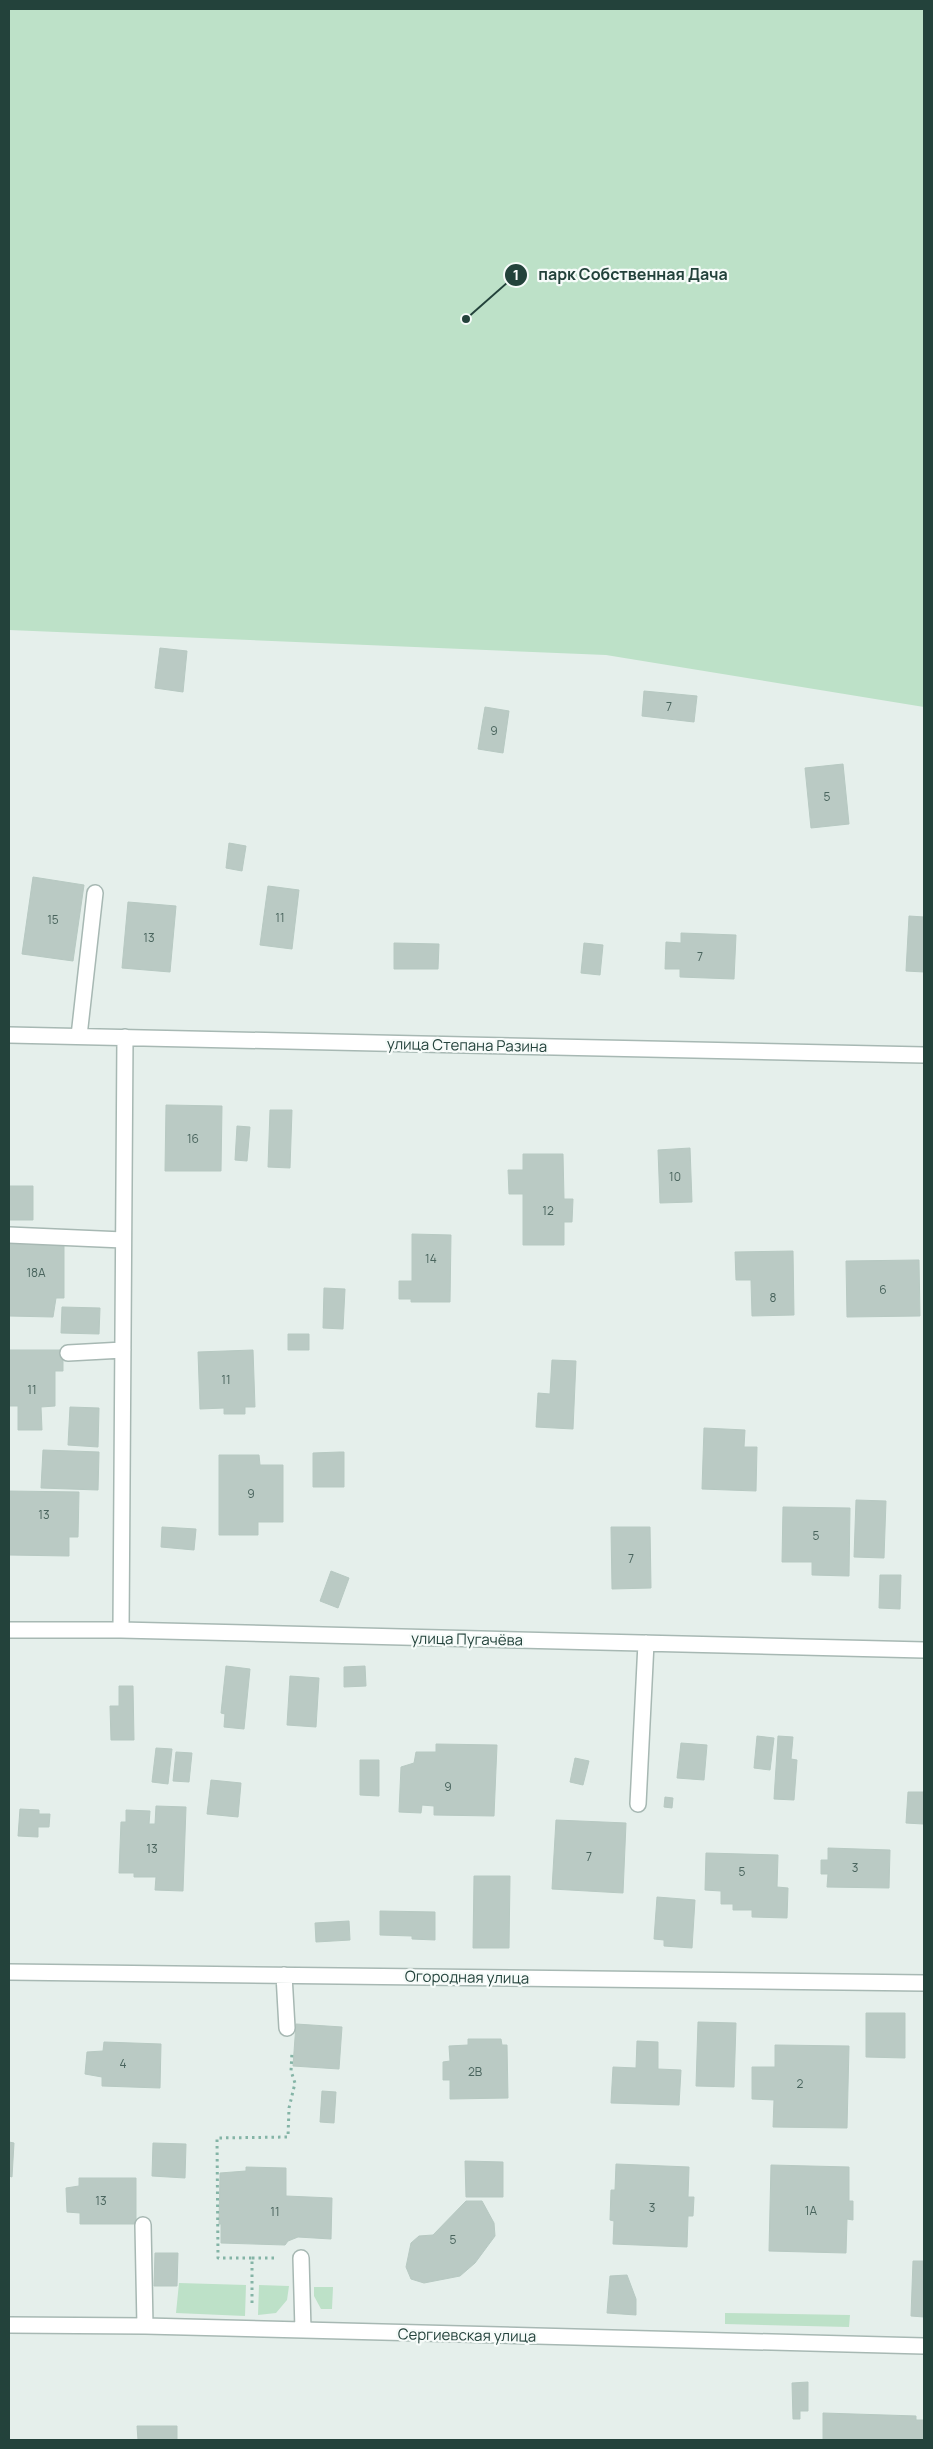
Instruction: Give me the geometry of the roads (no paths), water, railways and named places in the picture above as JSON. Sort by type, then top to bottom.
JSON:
[{"type":"street","points":[[78,1036],[95,893]]},
{"type":"street","name":"улица Степана Разина","points":[[9,1035],[924,1055]]},
{"type":"street","points":[[121,1630],[124,1037]]},
{"type":"street","points":[[9,1235],[123,1240]]},
{"type":"street","points":[[68,1353],[123,1350]]},
{"type":"street","name":"улица Пугачёва","points":[[9,1630],[121,1630],[924,1650]]},
{"type":"street","points":[[638,1804],[646,1643]]},
{"type":"street","name":"Огородная улица","points":[[9,1972],[924,1983]]},
{"type":"street","points":[[284,1975],[287,2028]]},
{"type":"street","points":[[144,2225],[145,2326]]},
{"type":"street","points":[[300,2258],[302,2330]]},
{"type":"street","name":"Сергиевская улица","points":[[9,2325],[145,2326],[924,2346]]},
{"type":"place","name":"парк Собственная Дача","points":[[466,319]]}]
